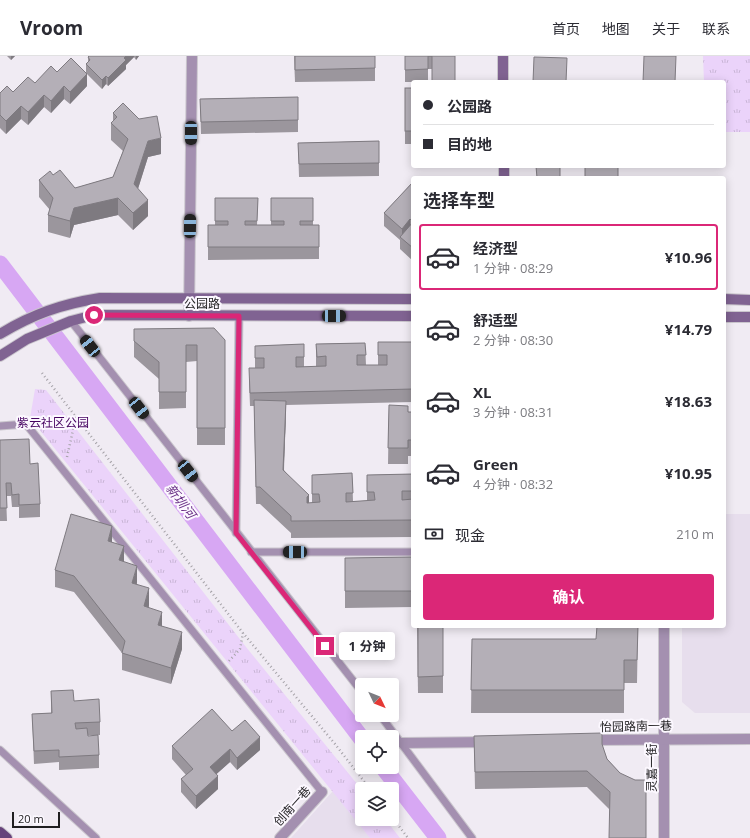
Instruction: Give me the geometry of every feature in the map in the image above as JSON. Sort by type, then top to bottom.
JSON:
[{"type":"main road","points":[[503,56],[503,80]]},
{"type":"main road","name":"公园路","points":[[0,334],[16,324],[57,307],[100,298],[411,299]]},
{"type":"main road","points":[[726,300],[750,300]]},
{"type":"main road","name":"公园路","points":[[0,356],[27,339],[71,321],[94,315],[411,316]]},
{"type":"main road","points":[[726,317],[750,317]]},
{"type":"main road","points":[[0,832],[7,838]]},
{"type":"street","points":[[189,316],[192,56]]},
{"type":"street","name":"灵嘉一街","points":[[664,628],[664,838]]},
{"type":"street","name":"怡园路南一巷","points":[[577,740],[750,739]]},
{"type":"street","points":[[402,743],[497,742]]},
{"type":"street","name":"创南一巷","points":[[280,838],[322,792]]},
{"type":"lane","points":[[236,533],[239,316]]},
{"type":"lane","points":[[71,321],[355,683]]},
{"type":"lane","points":[[0,426],[26,424],[322,792]]},
{"type":"lane","points":[[251,552],[411,552]]},
{"type":"lane","points":[[386,722],[472,838]]},
{"type":"lane","points":[[0,750],[96,838]]},
{"type":"path","points":[[42,373],[242,632],[365,782]]},
{"type":"path","points":[[64,471],[76,416]]},
{"type":"path","points":[[223,668],[240,649],[242,632]]},
{"type":"path","points":[[399,826],[408,838]]},
{"type":"shaded area","points":[[726,514],[750,514],[750,713],[695,713],[682,702],[682,628],[726,628]]},
{"type":"shaded area","points":[[341,782],[355,807],[355,826],[371,826],[386,838],[291,838]]},
{"type":"green space","points":[[703,56],[750,56],[750,132],[726,132],[726,80],[704,80]]},
{"type":"green space","name":"紫云社区公园","points":[[35,389],[46,390],[246,647],[356,782],[355,819],[30,418]]},
{"type":"green space","name":"紫云社区公园","points":[[360,826],[391,826],[400,838],[370,838]]},
{"type":"building","points":[[126,56],[124,58],[126,60],[108,78],[106,76],[102,80],[86,64],[90,60],[88,57]]},
{"type":"building","points":[[295,56],[375,56],[375,68],[295,70]]},
{"type":"building","points":[[405,56],[428,56],[428,69],[405,70]]},
{"type":"building","points":[[432,56],[455,56],[455,80],[432,80]]},
{"type":"building","points":[[644,56],[676,56],[675,80],[643,80]]},
{"type":"building","points":[[534,57],[567,58],[566,80],[533,80]]},
{"type":"building","points":[[71,58],[87,74],[70,92],[64,86],[51,101],[44,95],[28,112],[21,106],[6,121],[0,115],[0,93],[7,86],[13,92],[28,77],[35,83],[51,66],[57,72]]},
{"type":"building","points":[[405,88],[411,88],[411,131],[405,131]]},
{"type":"building","points":[[298,97],[298,120],[201,122],[200,99]]},
{"type":"building","points":[[123,103],[139,119],[157,116],[161,138],[148,141],[134,184],[148,200],[133,213],[118,198],[74,208],[70,221],[48,215],[53,198],[39,180],[50,171],[53,175],[60,170],[75,188],[113,177],[128,139],[111,123],[117,117],[113,113]]},
{"type":"building","points":[[379,141],[379,163],[299,164],[298,143]]},
{"type":"building","points":[[536,168],[560,168],[560,176],[537,176]]},
{"type":"building","points":[[585,168],[618,168],[618,176],[585,176]]},
{"type":"building","points":[[411,184],[411,220],[410,219],[402,229],[384,213]]},
{"type":"building","points":[[215,198],[258,198],[257,221],[245,221],[245,225],[284,225],[284,221],[271,221],[271,198],[313,198],[313,221],[300,221],[300,225],[319,225],[319,247],[208,247],[208,225],[228,225],[228,221],[215,221]]},
{"type":"building","points":[[411,224],[411,246],[400,237]]},
{"type":"building","points":[[214,328],[225,340],[225,428],[197,428],[197,345],[186,345],[186,392],[159,392],[159,362],[134,341],[134,329]]},
{"type":"building","points":[[378,342],[411,342],[411,389],[250,393],[249,368],[264,368],[264,358],[255,358],[255,346],[304,344],[304,357],[296,357],[296,367],[326,366],[326,356],[317,357],[316,344],[365,343],[366,355],[357,355],[357,365],[387,365],[387,355],[378,355]]},
{"type":"building","points":[[254,400],[286,401],[283,470],[309,495],[307,497],[307,503],[320,502],[319,494],[312,494],[312,475],[352,473],[353,493],[346,493],[346,502],[375,500],[374,492],[367,492],[367,475],[411,474],[411,491],[402,491],[402,500],[411,499],[411,520],[291,521],[291,516],[260,487],[256,487]]},
{"type":"building","points":[[389,405],[408,406],[408,412],[411,412],[411,440],[408,440],[408,448],[388,448]]},
{"type":"building","points":[[29,439],[30,464],[38,463],[40,504],[19,505],[19,494],[12,495],[11,483],[6,483],[7,508],[0,508],[0,440]]},
{"type":"building","points":[[71,514],[112,526],[108,541],[124,546],[119,560],[137,566],[132,583],[149,588],[144,606],[162,612],[158,625],[182,632],[171,668],[122,653],[125,641],[74,576],[55,570]]},
{"type":"building","points":[[411,557],[411,591],[345,591],[345,558]]},
{"type":"building","points":[[418,628],[443,628],[443,676],[418,677]]},
{"type":"building","points":[[597,628],[638,628],[637,660],[624,660],[624,690],[471,690],[472,639],[596,639]]},
{"type":"building","points":[[73,690],[74,701],[99,699],[100,722],[75,723],[76,729],[87,728],[88,736],[98,735],[99,755],[59,757],[59,750],[34,751],[32,714],[52,713],[51,691]]},
{"type":"building","points":[[212,709],[232,731],[245,720],[260,737],[237,758],[230,749],[210,767],[218,776],[196,796],[181,779],[193,769],[172,746]]},
{"type":"building","points":[[602,733],[602,744],[607,759],[620,773],[635,780],[646,780],[646,838],[609,838],[610,792],[587,771],[475,772],[474,736]]},
{"type":"waterway","name":"新圳河","points":[[0,264],[355,730]]},
{"type":"waterway","name":"新圳河","points":[[388,774],[438,838]]},
{"type":"route","points":[[94,315],[239,316],[236,533],[325,646]]}]
